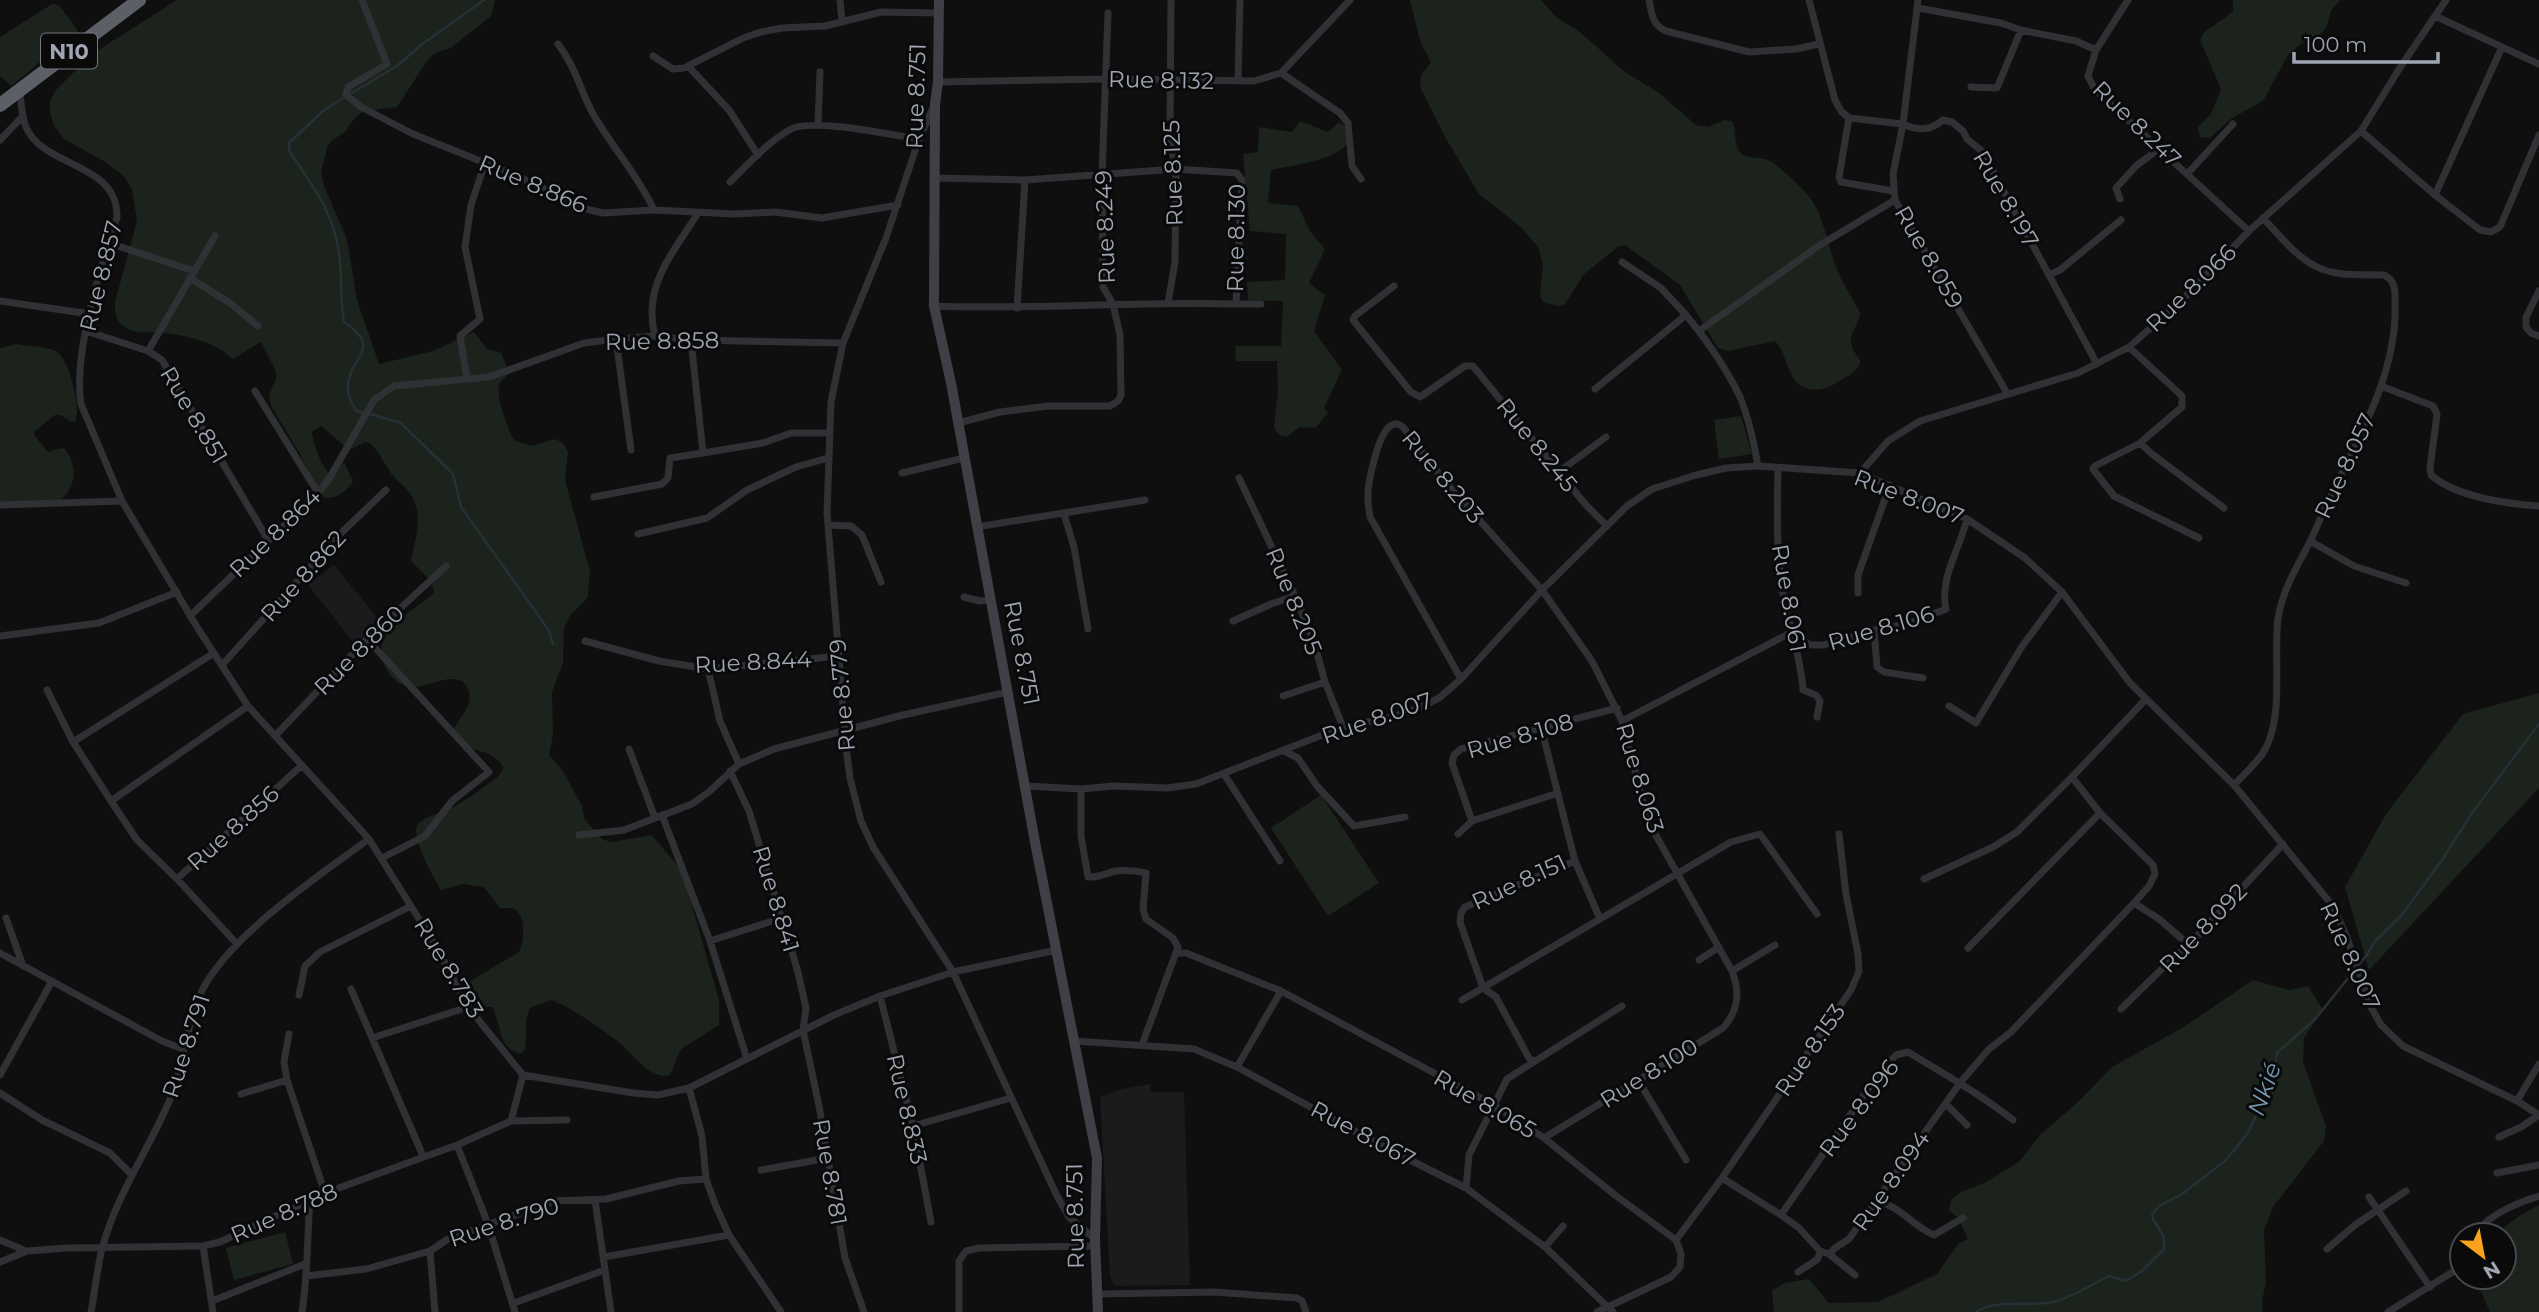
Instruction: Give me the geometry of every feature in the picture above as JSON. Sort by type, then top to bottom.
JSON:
[{"type":"highway","name":"N10","points":[[0,105],[139,0]]},
{"type":"main road","name":"Rue 8.751","points":[[939,0],[938,82],[935,104],[934,306],[1097,1158],[1098,1312]]},
{"type":"street","name":"Rue 8.866","points":[[362,0],[387,64],[348,87],[346,95],[361,107],[394,125],[586,209],[603,213],[654,210],[698,213],[775,212],[822,218],[898,205]]},
{"type":"street","points":[[840,0],[842,22]]},
{"type":"street","name":"Rue 8.125","points":[[1168,303],[1175,262],[1176,169],[1171,151],[1171,0]]},
{"type":"street","points":[[1238,81],[1240,0]]},
{"type":"street","points":[[1350,0],[1281,73],[1340,113],[1348,123],[1352,166],[1361,179]]},
{"type":"street","points":[[1649,0],[1653,20],[1658,27],[1678,34],[1749,52],[1796,49],[1819,44]]},
{"type":"street","points":[[1809,0],[1835,100],[1842,111],[1849,118],[1903,124],[1918,4]]},
{"type":"street","points":[[2096,50],[2128,0]]},
{"type":"street","name":"Rue 8.066","points":[[1860,473],[1888,441],[1920,421],[2078,373],[2129,346],[2181,301],[2263,218],[2361,131],[2446,0]]},
{"type":"street","name":"Rue 8.247","points":[[1918,4],[2076,41],[2096,50],[2088,76],[2090,83],[2249,231]]},
{"type":"street","points":[[653,56],[673,69],[689,67],[752,35],[782,28],[825,26],[881,12],[939,13]]},
{"type":"street","name":"Rue 8.249","points":[[958,423],[1000,412],[1049,406],[1110,406],[1118,401],[1121,395],[1120,335],[1113,304],[1103,287],[1102,175],[1108,13]]},
{"type":"street","points":[[2435,16],[2539,64]]},
{"type":"street","points":[[1971,87],[1997,88],[2021,30]]},
{"type":"street","points":[[558,44],[573,65],[593,113],[637,179],[654,210]]},
{"type":"street","points":[[2435,195],[2502,47]]},
{"type":"street","points":[[689,67],[729,110],[758,155]]},
{"type":"street","points":[[818,125],[820,72]]},
{"type":"street","name":"Rue 8.132","points":[[938,82],[1105,79],[1238,81],[1268,79],[1281,73]]},
{"type":"street","name":"Rue 8.857","points":[[20,89],[26,129],[37,143],[102,181],[111,191],[117,206],[117,217],[86,331],[80,381],[82,404],[122,501]]},
{"type":"street","name":"Rue 8.779","points":[[935,104],[919,139],[898,205],[843,343],[837,366],[829,433],[828,525],[850,778],[861,821],[873,848],[953,972],[1069,1217],[1096,1243]]},
{"type":"street","points":[[0,140],[23,116]]},
{"type":"street","points":[[1849,118],[1839,177],[1841,182],[1893,191]]},
{"type":"street","name":"Rue 8.197","points":[[1903,124],[1913,129],[1926,129],[1943,120],[1952,122],[1982,151],[2097,364]]},
{"type":"street","name":"Rue 8.059","points":[[1903,124],[1894,174],[1895,200],[2007,393]]},
{"type":"street","points":[[2188,173],[2234,124]]},
{"type":"street","points":[[730,182],[758,155],[791,129],[799,126],[818,125],[919,139]]},
{"type":"street","points":[[2361,131],[2480,230],[2491,232],[2500,227],[2539,135]]},
{"type":"street","points":[[2120,199],[2116,188],[2136,166],[2160,148]]},
{"type":"street","points":[[467,379],[460,336],[480,319],[465,247],[471,205],[485,163]]},
{"type":"street","name":"Rue 8.130","points":[[934,306],[1017,308],[1113,304],[1236,304],[1240,176],[1237,173],[1176,169],[1025,180],[935,178]]},
{"type":"street","points":[[1017,308],[1025,180]]},
{"type":"street","points":[[1699,331],[1820,245],[1895,200]]},
{"type":"street","points":[[655,336],[650,318],[656,284],[660,273],[698,213]]},
{"type":"street","name":"Rue 8.057","points":[[2234,785],[2264,752],[2273,727],[2278,616],[2289,579],[2355,449],[2381,386],[2396,320],[2395,285],[2384,275],[2333,272],[2316,267],[2288,245],[2263,218]]},
{"type":"street","points":[[2049,275],[2060,270],[2121,220]]},
{"type":"street","points":[[148,351],[215,236]]},
{"type":"street","points":[[109,243],[192,275],[258,326]]},
{"type":"street","points":[[1622,262],[1661,288],[1699,331],[1740,397],[1752,434],[1758,466]]},
{"type":"street","name":"Rue 8.245","points":[[1394,286],[1353,320],[1412,392],[1420,397],[1469,365],[1473,366],[1585,504],[1607,526]]},
{"type":"street","points":[[2539,291],[2526,317],[2526,327],[2539,336]]},
{"type":"street","points":[[0,301],[90,314]]},
{"type":"street","points":[[1236,304],[1261,304]]},
{"type":"street","points":[[1595,389],[1686,315]]},
{"type":"street","name":"Rue 8.851","points":[[86,331],[148,351],[162,359],[268,540]]},
{"type":"street","name":"Rue 8.858","points":[[404,384],[489,377],[584,343],[616,339],[655,336],[691,340],[843,343]]},
{"type":"street","points":[[616,339],[631,450]]},
{"type":"street","points":[[691,340],[703,453]]},
{"type":"street","points":[[2129,346],[2182,396],[2182,407],[2140,443],[2095,466],[2093,470],[2114,496],[2199,538]]},
{"type":"street","name":"Rue 8.864","points":[[190,616],[318,493],[329,479],[374,400],[383,392],[404,384]]},
{"type":"street","points":[[2381,386],[2434,406],[2437,414],[2430,468],[2431,475],[2436,479],[2501,503],[2539,506]]},
{"type":"street","points":[[255,391],[318,493]]},
{"type":"street","name":"Rue 8.203","points":[[1461,679],[1370,517],[1370,476],[1387,429],[1397,424],[1403,426],[1447,484],[1542,590]]},
{"type":"street","points":[[594,497],[662,484],[668,478],[670,458],[763,443],[781,435],[829,433]]},
{"type":"street","points":[[1560,471],[1606,437]]},
{"type":"street","points":[[2140,443],[2224,508]]},
{"type":"street","points":[[638,534],[708,517],[747,490],[796,467],[828,458]]},
{"type":"street","points":[[902,473],[964,458]]},
{"type":"street","name":"Rue 8.007","points":[[1026,786],[1081,789],[1196,785],[1343,727],[1392,717],[1419,708],[1439,698],[1461,679],[1542,590],[1627,506],[1652,489],[1726,468],[1758,466],[1860,473],[1968,519],[2025,558],[2062,592],[2130,683],[2234,785],[2332,905],[2353,952],[2371,1007],[2381,1025],[2403,1046],[2517,1101],[2539,1115]]},
{"type":"street","name":"Rue 8.061","points":[[1778,469],[1778,559],[1799,657],[1803,690],[1815,695],[1820,701],[1817,717]]},
{"type":"street","name":"Rue 8.205","points":[[1239,478],[1295,596],[1343,727]]},
{"type":"street","points":[[1858,593],[1858,575],[1890,485]]},
{"type":"street","name":"Rue 8.862","points":[[222,665],[340,534],[386,490]]},
{"type":"street","points":[[976,527],[1145,500]]},
{"type":"street","points":[[0,505],[122,501]]},
{"type":"street","name":"Rue 8.783","points":[[122,501],[190,616],[248,706],[369,839],[411,906],[468,1007],[523,1075]]},
{"type":"street","points":[[1064,514],[1074,547],[1088,629]]},
{"type":"street","name":"Rue 8.106","points":[[1622,721],[1792,632],[1810,645],[1823,645],[1874,630],[1908,624],[1946,609],[1944,592],[1948,574],[1968,519]]},
{"type":"street","points":[[828,525],[851,526],[862,535],[881,582]]},
{"type":"street","points":[[2310,541],[2354,566],[2406,583]]},
{"type":"street","name":"Rue 8.860","points":[[275,736],[367,639],[446,566]]},
{"type":"street","name":"Rue 8.063","points":[[1542,590],[1592,661],[1618,708],[1644,806],[1654,832],[1732,971],[1738,996]]},
{"type":"street","points":[[0,636],[99,623],[177,592]]},
{"type":"street","points":[[1949,706],[1976,723],[2021,648],[2062,592]]},
{"type":"street","points":[[1233,621],[1295,596]]},
{"type":"street","points":[[964,597],[980,601],[991,600]]},
{"type":"street","points":[[1874,630],[1877,667],[1884,672],[1923,678]]},
{"type":"street","points":[[367,639],[489,772],[452,801],[425,836],[382,858]]},
{"type":"street","name":"Rue 8.844","points":[[585,641],[659,661],[708,669],[839,656]]},
{"type":"street","points":[[73,742],[214,653]]},
{"type":"street","points":[[708,669],[720,721],[739,764]]},
{"type":"street","points":[[1283,695],[1325,682]]},
{"type":"street","name":"Rue 8.856","points":[[47,690],[73,742],[136,840],[177,879],[302,765]]},
{"type":"street","points":[[579,835],[624,830],[692,804],[739,764],[774,749],[1008,692]]},
{"type":"street","points":[[1924,879],[2017,832],[2146,699]]},
{"type":"street","points":[[111,801],[248,706]]},
{"type":"street","name":"Rue 8.108","points":[[1472,821],[1452,763],[1454,755],[1461,749],[1618,708]]},
{"type":"street","name":"Rue 8.151","points":[[1533,1061],[1496,997],[1483,988],[1460,922],[1465,907],[1574,861],[1541,727]]},
{"type":"street","points":[[629,749],[710,941],[747,1059]]},
{"type":"street","points":[[1284,751],[1298,758],[1317,786],[1354,826],[1405,817]]},
{"type":"street","name":"Rue 8.841","points":[[730,771],[749,811],[798,972],[806,1008],[803,1030]]},
{"type":"street","points":[[1224,774],[1280,861]]},
{"type":"street","name":"Rue 8.094","points":[[1829,1254],[1856,1233],[1959,1083],[2149,886],[2155,874],[2153,865],[2100,813],[2072,777]]},
{"type":"street","points":[[1081,789],[1081,836],[1088,877],[1122,871],[1146,873],[1143,909],[1146,919],[1173,938],[1178,947],[1142,1045]]},
{"type":"street","points":[[1458,834],[1472,821],[1558,793]]},
{"type":"street","points":[[1968,948],[2100,813]]},
{"type":"street","points":[[1462,1000],[1675,873],[1731,842],[1760,834],[1817,914]]},
{"type":"street","name":"Rue 8.153","points":[[1676,1240],[1834,1017],[1859,971],[1839,834]]},
{"type":"street","name":"Rue 8.791","points":[[91,1312],[102,1248],[132,1175],[168,1105],[204,986],[237,944],[309,882],[369,839]]},
{"type":"street","name":"Rue 8.092","points":[[2121,1009],[2189,946],[2283,844]]},
{"type":"street","points":[[1574,861],[1600,919]]},
{"type":"street","points":[[177,879],[237,944]]},
{"type":"street","points":[[2134,903],[2159,919],[2189,946]]},
{"type":"street","points":[[299,995],[305,966],[320,952],[411,906]]},
{"type":"street","points":[[6,918],[23,966]]},
{"type":"street","points":[[710,941],[782,918]]},
{"type":"street","points":[[1732,971],[1774,945]]},
{"type":"street","points":[[1699,960],[1719,947]]},
{"type":"street","points":[[567,1120],[511,1121],[523,1075],[633,1093],[658,1094],[690,1088],[803,1030],[880,996],[953,972],[1057,950]]},
{"type":"street","points":[[0,953],[162,1041],[183,1049]]},
{"type":"street","name":"Rue 8.065","points":[[1177,953],[1186,953],[1281,991],[1492,1104],[1544,1138],[1676,1240]]},
{"type":"street","points":[[0,1076],[52,981]]},
{"type":"street","points":[[351,989],[423,1156]]},
{"type":"street","points":[[1237,1067],[1281,991]]},
{"type":"street","name":"Rue 8.833","points":[[880,996],[913,1126],[931,1222]]},
{"type":"street","name":"Rue 8.100","points":[[1544,1138],[1723,1027],[1733,1016],[1738,996]]},
{"type":"street","points":[[1466,1188],[1469,1155],[1492,1104],[1507,1079],[1622,1006]]},
{"type":"street","points":[[372,1038],[468,1007]]},
{"type":"street","name":"Rue 8.781","points":[[803,1030],[845,1258],[861,1311]]},
{"type":"street","points":[[289,1034],[284,1062],[287,1080],[325,1193]]},
{"type":"street","name":"Rue 8.067","points":[[1074,1041],[1194,1049],[1237,1067],[1466,1188],[1545,1247],[1611,1309]]},
{"type":"street","name":"Rue 8.096","points":[[1781,1215],[1875,1079],[1896,1055],[1908,1052],[1991,1103],[2013,1120]]},
{"type":"street","points":[[2517,1101],[2539,1064]]},
{"type":"street","points":[[241,1094],[287,1080]]},
{"type":"street","points":[[1638,1080],[1686,1160]]},
{"type":"street","points":[[690,1088],[702,1136],[706,1179],[729,1236],[780,1312]]},
{"type":"street","points":[[0,1093],[42,1120],[110,1153],[132,1175]]},
{"type":"street","points":[[913,1126],[1012,1098]]},
{"type":"street","points":[[1946,1104],[1967,1125]]},
{"type":"street","points":[[2499,1137],[2539,1115]]},
{"type":"street","name":"Rue 8.788","points":[[0,1262],[27,1251],[203,1246],[220,1241],[325,1193],[457,1145],[511,1121]]},
{"type":"street","points":[[457,1145],[488,1224],[515,1312]]},
{"type":"street","points":[[761,1170],[828,1158]]},
{"type":"street","points":[[2497,1173],[2539,1165]]},
{"type":"street","points":[[1722,1178],[1799,1228],[1820,1251],[1829,1254],[1855,1275]]},
{"type":"street","name":"Rue 8.790","points":[[306,1276],[366,1269],[430,1251],[447,1239],[554,1202],[595,1200],[679,1181],[706,1179]]},
{"type":"street","points":[[2327,1249],[2354,1225],[2406,1191]]},
{"type":"street","points":[[2488,1221],[2539,1196]]},
{"type":"street","points":[[2369,1197],[2430,1287]]},
{"type":"street","points":[[302,1312],[310,1200]]},
{"type":"street","points":[[595,1200],[611,1312]]},
{"type":"street","points":[[1878,1201],[1898,1209],[1924,1231],[1934,1235],[1963,1218]]},
{"type":"street","points":[[1545,1247],[1563,1226]]},
{"type":"street","points":[[604,1257],[729,1236]]},
{"type":"street","points":[[0,1240],[27,1251]]},
{"type":"street","points":[[1597,1312],[1611,1309],[1671,1276],[1680,1267],[1681,1254],[1676,1240]]},
{"type":"street","points":[[959,1312],[959,1261],[966,1251],[979,1248],[1096,1243]]},
{"type":"street","points":[[203,1246],[214,1312]]},
{"type":"street","points":[[430,1251],[435,1312]]},
{"type":"street","points":[[1798,1272],[1818,1259],[1820,1251]]},
{"type":"street","points":[[212,1301],[305,1264]]},
{"type":"street","points":[[514,1303],[605,1270]]},
{"type":"street","points":[[2391,1311],[2448,1274]]},
{"type":"street","points":[[1098,1294],[1214,1292],[1297,1298],[1302,1301],[1306,1312]]},
{"type":"shaded area","points":[[177,0],[495,0],[491,16],[452,47],[434,54],[427,61],[397,107],[364,111],[346,131],[331,141],[321,172],[324,186],[347,239],[357,300],[379,364],[433,351],[474,332],[487,349],[501,353],[509,373],[499,386],[499,398],[514,440],[531,446],[555,439],[563,443],[568,452],[565,480],[590,571],[588,597],[570,616],[564,628],[563,663],[552,692],[553,735],[549,755],[563,771],[582,806],[585,820],[602,839],[611,842],[652,835],[679,867],[685,881],[719,1000],[719,1025],[681,1049],[670,1075],[663,1076],[649,1070],[606,1033],[577,1013],[551,1000],[531,1007],[527,1018],[524,1051],[520,1054],[504,1041],[492,1007],[476,1007],[468,996],[468,986],[472,980],[519,952],[523,925],[515,909],[500,908],[484,887],[463,884],[441,890],[417,838],[416,830],[421,821],[469,797],[496,778],[503,767],[492,756],[465,747],[453,738],[453,732],[469,703],[470,696],[464,682],[450,679],[409,687],[393,678],[384,664],[382,646],[388,631],[398,620],[434,593],[431,581],[411,561],[418,517],[417,508],[409,492],[393,476],[371,444],[365,442],[349,450],[321,426],[312,432],[323,465],[329,473],[342,463],[345,464],[353,481],[339,495],[330,498],[321,496],[271,406],[269,393],[276,380],[276,371],[261,342],[233,359],[218,348],[185,336],[130,330],[117,318],[115,302],[137,221],[132,189],[124,176],[64,139],[54,126],[50,101],[56,90],[92,54]]},
{"type":"shaded area","points":[[1410,0],[1541,0],[1557,18],[1580,32],[1625,72],[1658,92],[1696,125],[1708,127],[1724,120],[1732,121],[1736,145],[1740,152],[1773,163],[1813,202],[1837,270],[1860,313],[1851,337],[1853,348],[1861,362],[1857,369],[1830,386],[1809,389],[1796,381],[1775,341],[1728,351],[1718,348],[1680,285],[1625,245],[1619,246],[1584,274],[1565,304],[1558,306],[1543,302],[1540,295],[1543,265],[1538,247],[1522,228],[1479,194],[1445,137],[1420,87],[1421,75],[1431,62],[1421,44]]},
{"type":"shaded area","points":[[2233,0],[2340,0],[2331,11],[2326,28],[2319,36],[2302,43],[2288,55],[2263,101],[2232,118],[2210,138],[2200,137],[2198,127],[2211,114],[2221,89],[2200,40],[2204,32],[2233,12]]},
{"type":"shaded area","points":[[52,4],[59,5],[78,31],[11,86],[0,76],[0,37]]},
{"type":"shaded area","points":[[1300,121],[1328,132],[1339,122],[1347,127],[1348,143],[1333,154],[1271,170],[1268,203],[1298,206],[1310,231],[1325,249],[1309,283],[1325,295],[1314,331],[1342,370],[1324,408],[1328,413],[1315,428],[1300,427],[1286,437],[1279,435],[1274,427],[1278,392],[1277,361],[1236,361],[1235,346],[1281,346],[1283,301],[1248,300],[1247,282],[1285,280],[1286,234],[1250,231],[1243,154],[1258,152],[1259,127],[1292,132]]},
{"type":"shaded area","points":[[17,344],[55,351],[65,362],[73,384],[77,406],[75,421],[55,415],[34,432],[48,452],[65,449],[72,464],[72,484],[58,503],[30,505],[0,501],[0,348]]},
{"type":"shaded area","points":[[1741,416],[1752,454],[1719,459],[1714,420]]},
{"type":"shaded area","points":[[334,565],[380,621],[353,648],[354,643],[308,585]]},
{"type":"shaded area","points":[[2539,693],[2539,788],[2369,970],[2345,887],[2386,814],[2463,714]]},
{"type":"shaded area","points":[[1321,795],[1379,883],[1328,916],[1271,828]]},
{"type":"shaded area","points":[[2253,980],[2289,990],[2308,986],[2323,1010],[2304,1038],[2303,1062],[2326,1126],[2324,1141],[2273,1207],[2264,1230],[2266,1283],[2262,1301],[2263,1312],[1774,1312],[1772,1291],[1784,1283],[1809,1279],[1829,1303],[1878,1302],[1937,1274],[1958,1244],[1968,1239],[1958,1218],[1949,1210],[1951,1200],[1961,1192],[1984,1183],[2019,1162],[2041,1134],[2077,1103],[2112,1067],[2182,1028]]},
{"type":"shaded area","points":[[1151,1084],[1150,1092],[1184,1092],[1190,1285],[1114,1286],[1110,1276],[1100,1097],[1122,1089]]},
{"type":"shaded area","points":[[2539,1205],[2539,1312],[2490,1312],[2481,1291],[2518,1291],[2518,1221],[2513,1221]]},
{"type":"shaded area","points":[[285,1232],[293,1264],[234,1280],[226,1248]]},
{"type":"waterway","points":[[363,413],[356,411],[348,393],[352,369],[363,347],[356,332],[344,322],[340,263],[334,231],[323,203],[289,151],[289,143],[324,110],[398,65],[484,0]]},
{"type":"waterway","points":[[370,414],[401,423],[453,474],[461,507],[549,631],[553,644]]},
{"type":"waterway","name":"Nkié","points":[[1976,1312],[1994,1305],[2053,1302],[2109,1276],[2126,1281],[2142,1271],[2164,1249],[2164,1237],[2152,1215],[2159,1206],[2182,1194],[2225,1161],[2248,1133],[2273,1077],[2277,1053],[2316,1018],[2375,941],[2401,916],[2472,813],[2539,724]]}]
